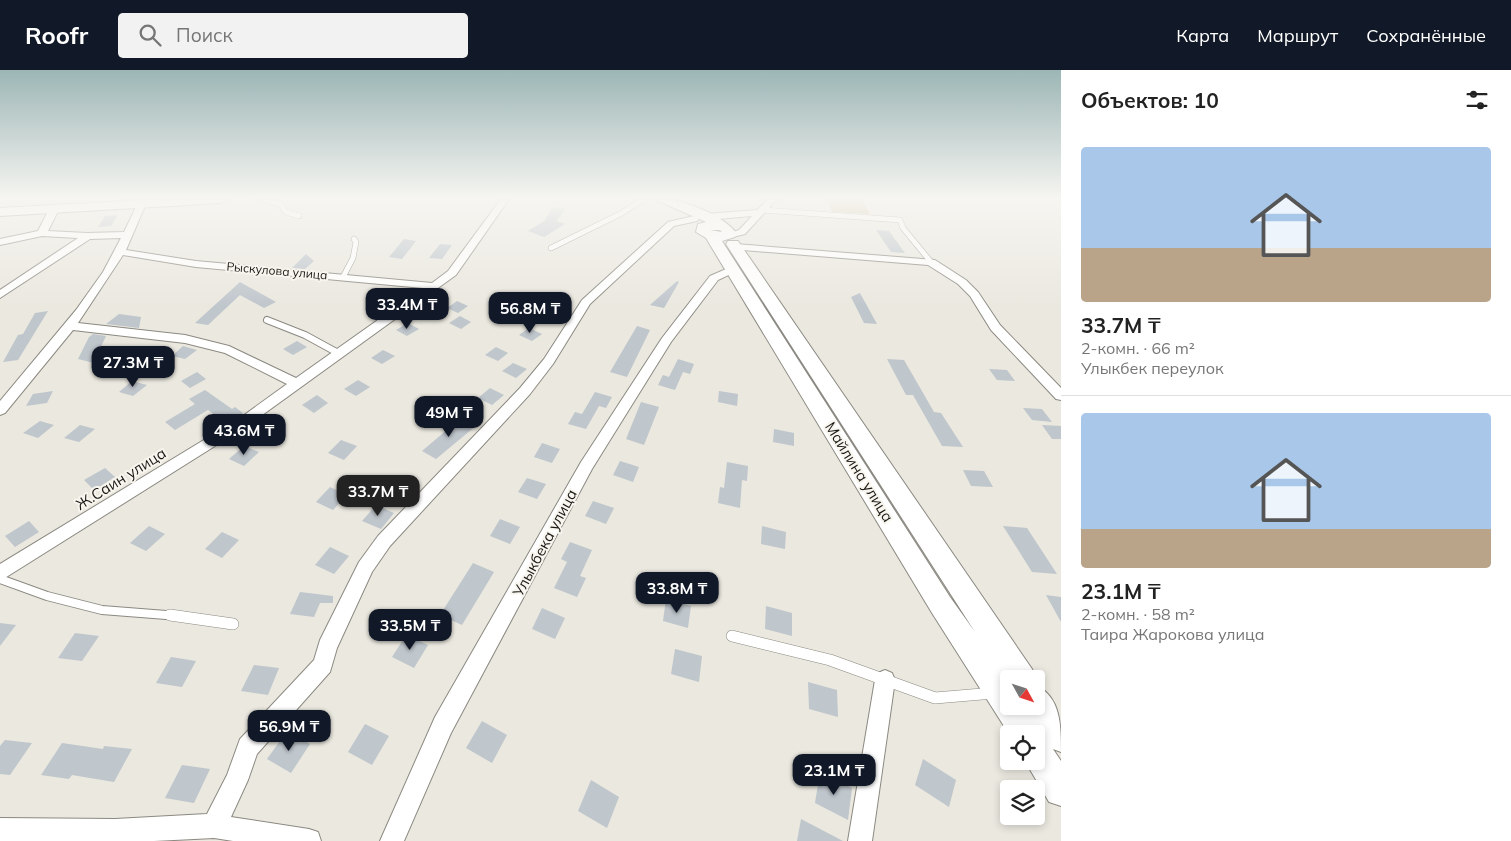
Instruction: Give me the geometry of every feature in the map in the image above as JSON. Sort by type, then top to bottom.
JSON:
[{"type":"street","points":[[0,242],[33,235]]},
{"type":"street","points":[[72,235],[108,235]]},
{"type":"street","points":[[0,410],[37,367],[68,326],[120,252],[128,235]]},
{"type":"street","name":"Ж.Саин улица","points":[[0,573],[237,426],[298,384],[338,353],[452,273],[479,235]]},
{"type":"street","points":[[214,826],[238,780],[248,747],[323,665],[327,647],[365,567],[384,541],[525,391],[549,361],[586,302],[659,235]]},
{"type":"street","name":"Майлина улица","points":[[716,235],[733,269],[941,605],[1000,693]]},
{"type":"street","name":"Майлина улица","points":[[718,235],[1016,670]]},
{"type":"street","points":[[758,235],[931,262],[962,282],[974,294],[995,328],[1061,396]]},
{"type":"street","points":[[0,295],[88,236]]},
{"type":"street","name":"Рыскулова улица","points":[[120,252],[196,264],[434,286]]},
{"type":"street","name":"Улыкбека улица","points":[[392,841],[443,724],[586,466],[666,341],[714,278],[733,269]]},
{"type":"street","points":[[68,326],[185,339],[229,350],[298,384]]},
{"type":"street","points":[[860,841],[885,680]]},
{"type":"street","points":[[1045,713],[1061,737]]},
{"type":"street","points":[[1045,764],[1061,790]]},
{"type":"street","points":[[0,830],[113,836],[214,826],[309,841]]},
{"type":"lane","points":[[551,248],[573,235]]},
{"type":"lane","points":[[909,235],[931,262]]},
{"type":"lane","points":[[343,277],[353,258],[356,242],[354,239]]},
{"type":"lane","points":[[267,320],[305,335],[338,353]]},
{"type":"lane","points":[[0,579],[47,596],[102,610],[164,614],[233,624]]},
{"type":"lane","points":[[732,636],[830,660],[935,698],[1000,702]]},
{"type":"building","points":[[879,235],[892,235],[905,253],[891,252]]},
{"type":"building","points":[[404,239],[416,241],[402,259],[389,257]]},
{"type":"building","points":[[440,244],[452,245],[442,259],[429,258]]},
{"type":"building","points":[[306,254],[314,261],[305,269],[292,268]]},
{"type":"building","points":[[677,281],[679,282],[664,308],[650,305]]},
{"type":"building","points":[[240,282],[276,302],[264,308],[240,295],[208,325],[195,323]]},
{"type":"building","points":[[860,293],[877,324],[864,323],[851,297]]},
{"type":"building","points":[[457,301],[468,306],[458,313],[447,308]]},
{"type":"building","points":[[48,311],[18,360],[3,362],[18,335],[23,334],[35,313]]},
{"type":"building","points":[[119,314],[141,317],[139,328],[106,324]]},
{"type":"building","points":[[460,316],[471,322],[461,329],[449,323]]},
{"type":"building","points":[[408,323],[419,329],[407,336],[396,330]]},
{"type":"building","points":[[637,326],[650,330],[627,377],[610,372]]},
{"type":"building","points":[[529,328],[542,334],[532,341],[519,335]]},
{"type":"building","points":[[93,334],[106,336],[99,351],[127,358],[114,368],[78,359],[89,337]]},
{"type":"building","points":[[297,341],[307,347],[293,355],[283,349]]},
{"type":"building","points":[[183,346],[197,350],[185,359],[172,356]]},
{"type":"building","points":[[496,347],[508,353],[498,361],[485,355]]},
{"type":"building","points":[[383,350],[395,356],[382,364],[371,358]]},
{"type":"building","points":[[678,359],[694,364],[690,374],[683,372],[675,390],[658,385],[663,375],[669,377]]},
{"type":"building","points":[[887,359],[904,360],[934,412],[941,413],[963,447],[942,446],[913,395],[906,395]]},
{"type":"building","points":[[513,363],[527,369],[516,378],[502,371]]},
{"type":"building","points":[[989,369],[1007,370],[1015,381],[997,380]]},
{"type":"building","points":[[197,372],[206,379],[190,388],[181,381]]},
{"type":"building","points":[[358,380],[370,387],[356,396],[344,389]]},
{"type":"building","points":[[132,381],[147,385],[133,396],[119,392]]},
{"type":"building","points":[[490,388],[504,395],[492,405],[478,398]]},
{"type":"building","points":[[205,390],[232,409],[235,407],[243,413],[227,424],[208,410],[175,430],[165,422],[195,404],[189,399]]},
{"type":"building","points":[[53,391],[47,403],[26,406],[33,394]]},
{"type":"building","points":[[719,391],[738,394],[737,406],[718,402]]},
{"type":"building","points":[[595,392],[612,397],[606,408],[599,406],[586,429],[568,424],[575,412],[582,414]]},
{"type":"building","points":[[317,395],[328,403],[314,413],[302,405]]},
{"type":"building","points":[[641,402],[659,407],[644,445],[626,439]]},
{"type":"building","points":[[1023,408],[1042,409],[1052,422],[1032,420]]},
{"type":"building","points":[[462,417],[477,425],[436,459],[422,451]]},
{"type":"building","points":[[40,421],[54,425],[38,438],[23,433]]},
{"type":"building","points":[[80,425],[95,429],[79,442],[64,438]]},
{"type":"building","points":[[1042,425],[1061,426],[1061,439],[1052,439]]},
{"type":"building","points":[[774,429],[794,433],[794,446],[773,442]]},
{"type":"building","points":[[341,440],[357,446],[344,460],[328,453]]},
{"type":"building","points":[[542,443],[560,449],[552,463],[534,457]]},
{"type":"building","points":[[244,446],[259,452],[244,466],[229,459]]},
{"type":"building","points":[[620,461],[639,467],[633,482],[613,475]]},
{"type":"building","points":[[727,462],[748,466],[747,481],[742,480],[740,508],[718,503],[720,487],[724,488]]},
{"type":"building","points":[[105,468],[115,477],[94,490],[84,480]]},
{"type":"building","points":[[963,470],[984,471],[993,487],[971,486]]},
{"type":"building","points":[[527,478],[546,484],[537,499],[518,492]]},
{"type":"building","points":[[330,487],[347,495],[333,510],[316,502]]},
{"type":"building","points":[[593,501],[614,508],[606,524],[585,516]]},
{"type":"building","points":[[376,505],[394,513],[381,529],[362,521]]},
{"type":"building","points":[[500,519],[520,527],[510,544],[490,536]]},
{"type":"building","points":[[29,521],[39,532],[15,547],[5,536]]},
{"type":"building","points":[[149,526],[165,534],[146,551],[130,543]]},
{"type":"building","points":[[762,526],[786,532],[785,549],[761,544]]},
{"type":"building","points":[[1003,526],[1027,528],[1057,574],[1032,572]]},
{"type":"building","points":[[222,532],[239,540],[222,558],[205,549]]},
{"type":"building","points":[[570,542],[592,550],[580,576],[586,578],[577,597],[554,588],[567,562],[561,559]]},
{"type":"building","points":[[330,547],[349,556],[334,574],[315,565]]},
{"type":"building","points":[[473,563],[494,572],[462,625],[440,615]]},
{"type":"building","points":[[300,592],[333,596],[333,603],[320,603],[314,617],[290,614]]},
{"type":"building","points":[[1046,595],[1061,597],[1061,622]]},
{"type":"building","points":[[666,599],[691,606],[688,628],[663,621]]},
{"type":"building","points":[[766,606],[792,613],[792,636],[765,629]]},
{"type":"building","points":[[542,608],[565,618],[555,639],[532,629]]},
{"type":"building","points":[[0,623],[16,625],[0,646]]},
{"type":"building","points":[[75,633],[99,636],[82,661],[58,658]]},
{"type":"building","points":[[406,635],[428,645],[414,668],[392,657]]},
{"type":"building","points":[[675,649],[702,656],[699,682],[671,674]]},
{"type":"building","points":[[171,657],[196,661],[182,687],[156,683]]},
{"type":"building","points":[[254,665],[279,668],[268,695],[241,691]]},
{"type":"building","points":[[808,682],[837,690],[838,717],[809,709]]},
{"type":"building","points":[[482,721],[507,735],[492,763],[466,748]]},
{"type":"building","points":[[365,724],[389,736],[372,765],[348,752]]},
{"type":"building","points":[[287,731],[310,744],[291,773],[267,759]]},
{"type":"building","points":[[5,740],[32,743],[10,775],[0,774],[0,746]]},
{"type":"building","points":[[62,743],[103,749],[104,746],[132,749],[114,782],[72,775],[69,779],[41,775]]},
{"type":"building","points":[[923,759],[956,780],[949,807],[915,785]]},
{"type":"building","points":[[182,765],[210,769],[194,803],[165,798]]},
{"type":"building","points":[[820,772],[852,788],[848,820],[815,803]]},
{"type":"building","points":[[591,780],[619,797],[607,828],[578,811]]},
{"type":"building","points":[[801,819],[843,841],[797,841]]}]
